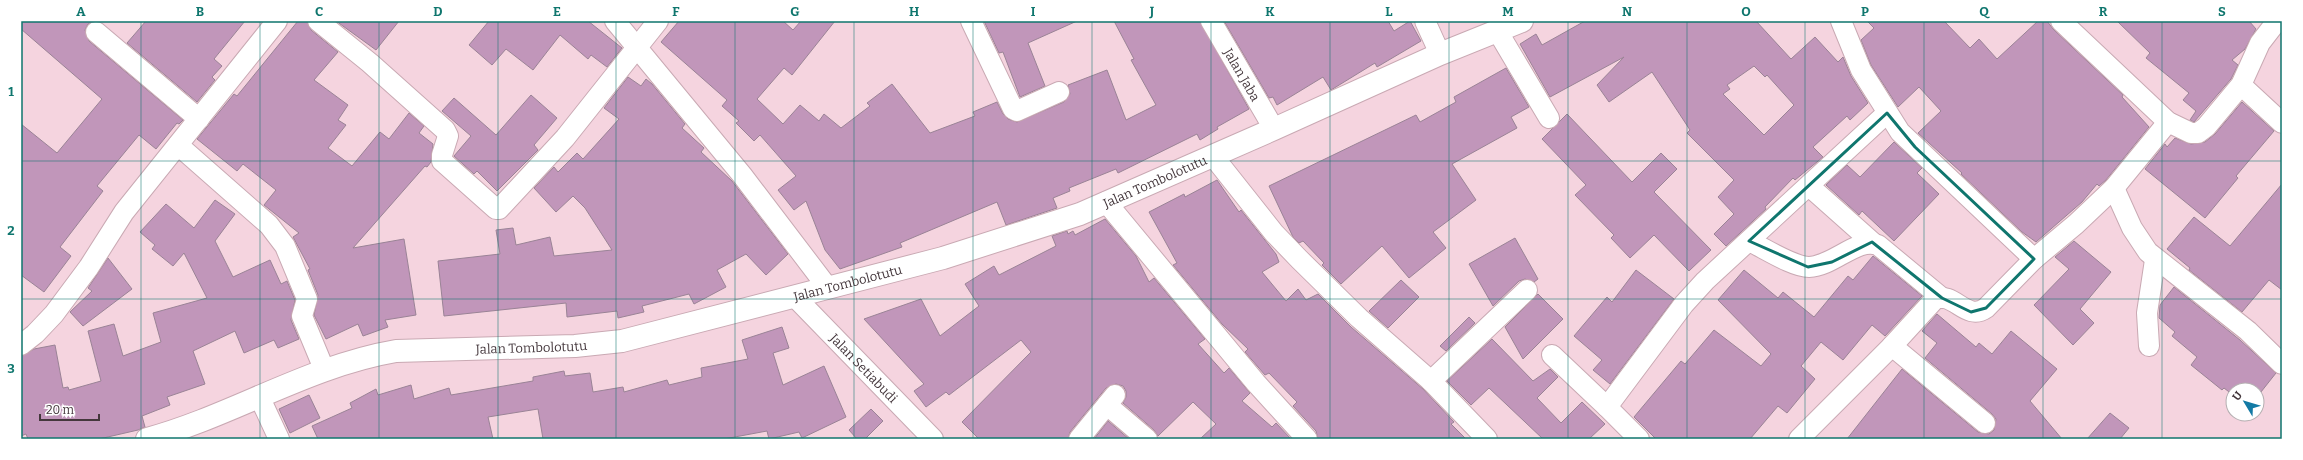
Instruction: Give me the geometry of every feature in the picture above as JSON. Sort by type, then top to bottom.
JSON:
[{"type":"street","points":[[21,345],[35,334],[54,314],[89,267],[124,212],[277,21]]},
{"type":"street","points":[[318,21],[370,63],[445,130],[448,136],[442,155],[442,161],[496,209],[499,209],[565,138],[658,21]]},
{"type":"street","points":[[615,21],[742,175],[828,288]]},
{"type":"street","points":[[971,21],[1003,91],[1014,110],[1017,111],[1059,92]]},
{"type":"street","name":"Jalan Jaba","points":[[1211,21],[1274,129]]},
{"type":"street","points":[[1425,21],[1440,54]]},
{"type":"street","name":"Jalan Tombolotutu","points":[[161,437],[324,369],[375,354],[396,351],[575,346],[622,341],[795,297],[993,243],[1049,225],[1106,202],[1274,129],[1440,54],[1498,32],[1522,21]]},
{"type":"street","points":[[1841,21],[1861,70],[1887,113],[1911,143],[2034,259]]},
{"type":"street","points":[[2061,21],[2168,122],[2191,132],[2201,131],[2241,85],[2268,24]]},
{"type":"street","points":[[96,32],[199,119]]},
{"type":"street","points":[[1498,32],[1549,118]]},
{"type":"street","points":[[2241,85],[2282,123]]},
{"type":"street","points":[[1607,407],[1622,391],[1684,304],[1705,281],[1887,113]]},
{"type":"street","points":[[1809,186],[1872,242],[1878,245],[1942,298],[1971,312],[1982,311],[2034,259],[2076,224],[2114,188],[2168,122]]},
{"type":"street","points":[[178,145],[269,225],[285,246],[307,299],[302,316],[324,369]]},
{"type":"street","points":[[1213,156],[1274,232],[1304,264],[1359,318],[1431,381],[1487,439]]},
{"type":"street","points":[[2114,188],[2132,228],[2141,243],[2155,260],[2248,331],[2282,364]]},
{"type":"street","points":[[1106,202],[1246,371],[1307,439]]},
{"type":"street","points":[[1749,241],[1808,267],[1832,262],[1860,245],[1872,242]]},
{"type":"street","points":[[2149,346],[2147,313],[2155,260]]},
{"type":"street","points":[[1431,381],[1527,290]]},
{"type":"street","name":"Jalan Setiabudi","points":[[795,297],[932,439]]},
{"type":"street","points":[[1799,439],[1892,346],[1931,303],[1942,298]]},
{"type":"street","points":[[1892,346],[1985,423]]},
{"type":"street","points":[[1552,355],[1639,439]]},
{"type":"street","points":[[259,396],[279,439]]},
{"type":"street","points":[[1079,439],[1111,400],[1147,439]]},
{"type":"highlighted area","points":[[1887,113],[1915,147],[2034,259],[1986,308],[1971,312],[1942,298],[1872,242],[1832,262],[1808,267],[1749,241]]},
{"type":"building","points":[[21,21],[94,21],[88,24],[85,30],[89,41],[183,120],[179,124],[177,123],[156,149],[139,135],[97,186],[103,191],[60,247],[71,256],[44,292],[21,275],[21,124],[57,153],[102,99],[21,29]]},
{"type":"building","points":[[146,21],[245,21],[214,59],[222,66],[212,77],[215,80],[197,102],[127,43]]},
{"type":"building","points":[[298,21],[307,21],[311,30],[338,52],[314,80],[348,105],[338,120],[346,125],[328,148],[352,166],[380,132],[389,139],[409,113],[424,126],[419,133],[433,144],[431,162],[427,167],[425,166],[353,248],[404,239],[416,315],[385,320],[388,327],[363,336],[358,324],[326,339],[314,315],[318,295],[308,270],[310,269],[293,237],[299,233],[264,205],[276,190],[243,164],[237,171],[197,139],[234,94],[237,96]]},
{"type":"building","points":[[336,21],[399,21],[376,50]]},
{"type":"building","points":[[489,21],[588,21],[622,48],[607,67],[591,55],[588,59],[560,35],[533,70],[506,49],[492,65],[469,45]]},
{"type":"building","points":[[679,21],[783,21],[793,30],[801,21],[835,21],[792,75],[784,68],[757,99],[783,124],[800,105],[819,121],[824,114],[841,128],[870,106],[867,103],[892,84],[930,133],[975,116],[973,112],[997,102],[1003,114],[1008,119],[1017,122],[1064,102],[1070,94],[1068,85],[1107,70],[1126,120],[1156,105],[1131,60],[1134,59],[1114,21],[1200,21],[1249,109],[1217,127],[1218,129],[1200,140],[1197,134],[1118,173],[1116,169],[1069,188],[1070,191],[1053,198],[1057,208],[1006,225],[997,202],[900,243],[902,247],[840,269],[825,250],[806,201],[794,210],[778,190],[796,176],[760,135],[754,141],[736,123],[739,121],[722,106],[727,100],[661,42]]},
{"type":"building","points":[[984,21],[1077,21],[1028,43],[1045,86],[1020,97],[1003,52],[999,53]]},
{"type":"building","points":[[1224,21],[1388,21],[1394,31],[1410,21],[1421,41],[1377,67],[1375,63],[1331,90],[1323,77],[1277,105],[1273,97],[1269,98]]},
{"type":"building","points":[[1585,21],[1756,21],[1791,59],[1815,37],[1838,62],[1843,57],[1851,76],[1868,103],[1850,120],[1847,116],[1813,147],[1823,157],[1795,180],[1793,178],[1765,207],[1766,209],[1726,246],[1714,234],[1734,214],[1718,197],[1734,180],[1687,133],[1690,130],[1652,72],[1609,102],[1597,85],[1624,57],[1550,97],[1520,44],[1536,34],[1542,45]],"holes":[[[1754,66],[1765,77],[1767,75],[1794,105],[1764,135],[1723,94],[1730,89],[1727,85]]]},
{"type":"building","points":[[1867,21],[1944,21],[1970,48],[1979,39],[1997,59],[2038,21],[2047,21],[2053,29],[2123,95],[2122,97],[2149,127],[2106,180],[2099,186],[2097,184],[2082,202],[2036,242],[2022,232],[1961,174],[1962,173],[1918,133],[1941,111],[1919,87],[1898,107],[1871,65],[1861,40],[1874,28]]},
{"type":"building","points":[[2117,21],[2249,21],[2256,29],[2245,49],[2232,60],[2238,65],[2231,79],[2194,122],[2190,120],[2196,111],[2183,100],[2189,93],[2146,58],[2150,53]]},
{"type":"building","points":[[1506,68],[1529,107],[1511,117],[1517,128],[1452,164],[1476,200],[1433,232],[1446,248],[1409,278],[1382,246],[1341,284],[1322,265],[1324,263],[1303,241],[1299,243],[1293,237],[1269,186],[1416,115],[1420,122],[1456,102],[1454,97]]},
{"type":"building","points":[[628,77],[641,86],[646,79],[652,84],[685,124],[682,128],[704,148],[701,152],[732,181],[788,254],[766,275],[746,254],[717,270],[726,287],[694,304],[689,294],[642,306],[644,312],[618,318],[617,311],[567,317],[566,303],[444,316],[438,261],[500,254],[496,230],[513,228],[516,245],[550,237],[554,256],[612,250],[585,208],[573,196],[556,212],[534,188],[554,167],[558,172],[577,153],[583,159],[619,119],[604,108]]},
{"type":"building","points":[[531,95],[557,118],[534,145],[538,150],[497,191],[477,171],[474,174],[454,156],[471,136],[442,111],[454,98],[496,135]]},
{"type":"building","points":[[2242,102],[2274,131],[2236,176],[2238,178],[2205,218],[2145,169],[2165,144],[2167,147],[2175,138],[2191,144],[2205,142],[2215,134]]},
{"type":"building","points":[[1567,114],[1632,182],[1661,153],[1677,169],[1654,192],[1711,250],[1689,271],[1654,235],[1630,258],[1611,238],[1614,235],[1575,195],[1586,185],[1542,139]]},
{"type":"building","points":[[1894,142],[1922,168],[1917,173],[1939,194],[1894,241],[1862,211],[1859,215],[1826,185],[1847,165],[1860,177]]},
{"type":"building","points":[[1217,180],[1239,212],[1241,210],[1276,254],[1279,262],[1262,272],[1286,301],[1298,289],[1306,300],[1318,294],[1351,327],[1423,389],[1454,422],[1451,424],[1466,439],[1318,439],[1316,431],[1293,406],[1297,402],[1269,373],[1265,375],[1245,352],[1248,349],[1222,324],[1173,265],[1177,263],[1149,212],[1184,194],[1185,197]]},
{"type":"building","points":[[2282,184],[2282,290],[2269,280],[2242,312],[2189,270],[2190,268],[2167,249],[2194,217],[2230,246]]},
{"type":"building","points":[[215,200],[235,214],[215,241],[233,277],[270,260],[281,284],[287,281],[295,300],[291,320],[299,339],[278,348],[274,340],[244,353],[235,331],[193,351],[205,384],[167,397],[170,405],[142,416],[145,427],[138,430],[99,439],[28,439],[26,434],[21,436],[21,356],[34,349],[55,345],[63,388],[68,387],[69,390],[101,381],[88,331],[114,324],[123,356],[161,342],[153,313],[207,298],[184,253],[173,266],[152,249],[155,245],[140,232],[166,204],[194,228]]},
{"type":"building","points":[[1105,219],[1136,256],[1149,282],[1154,278],[1205,339],[1198,344],[1224,373],[1229,368],[1250,393],[1242,401],[1272,427],[1276,423],[1291,439],[1200,439],[1216,424],[1193,402],[1158,436],[1154,430],[1123,403],[1126,397],[1126,391],[1123,386],[1116,384],[1106,388],[1070,432],[1068,439],[979,439],[962,422],[1031,352],[1021,340],[949,395],[946,392],[926,407],[914,391],[924,384],[864,319],[921,299],[940,336],[979,306],[965,284],[994,266],[999,275],[1056,246],[1052,236],[1067,231],[1068,234],[1073,231],[1075,235]]},
{"type":"building","points":[[1515,238],[1538,279],[1534,282],[1525,279],[1519,281],[1493,306],[1469,264]]},
{"type":"building","points":[[2074,241],[2111,272],[2080,309],[2094,323],[2073,345],[2034,305],[2069,269],[2055,257]]},
{"type":"building","points":[[1873,256],[1922,296],[1885,336],[1872,325],[1843,360],[1821,342],[1801,366],[1815,379],[1787,413],[1778,406],[1750,439],[1656,439],[1634,417],[1681,361],[1685,364],[1714,330],[1761,366],[1771,354],[1718,300],[1744,270],[1778,298],[1783,292],[1814,317],[1848,276],[1853,280]]},
{"type":"building","points":[[108,258],[132,289],[83,326],[70,312],[92,291],[88,288]]},
{"type":"building","points":[[1636,270],[1674,299],[1610,384],[1593,370],[1602,360],[1574,336],[1607,297],[1612,302]]},
{"type":"building","points":[[1401,280],[1419,297],[1388,328],[1369,311]]},
{"type":"building","points":[[2174,287],[2240,340],[2276,373],[2265,387],[2265,382],[2225,382],[2225,389],[2222,390],[2191,365],[2197,357],[2172,336],[2175,332],[2159,318],[2160,305]]},
{"type":"building","points":[[1538,294],[1563,319],[1523,359],[1505,327]]},
{"type":"building","points":[[1937,314],[1976,347],[1979,343],[1992,354],[2011,331],[2057,369],[2030,401],[2062,439],[1847,439],[1902,369],[1978,432],[1989,434],[1994,430],[1996,419],[1992,414],[1925,358],[1937,343],[1922,331]]},
{"type":"building","points":[[1469,317],[1475,323],[1446,351],[1440,346]]},
{"type":"building","points":[[782,327],[789,348],[773,353],[783,385],[824,366],[846,417],[802,438],[799,432],[769,439],[767,431],[724,439],[543,439],[538,409],[488,417],[493,439],[318,439],[312,426],[352,408],[350,403],[376,389],[378,395],[411,385],[414,399],[449,388],[451,395],[533,381],[533,377],[564,371],[565,376],[590,373],[593,392],[623,387],[624,392],[667,380],[669,385],[702,377],[701,368],[748,359],[742,340]]},
{"type":"building","points":[[1492,339],[1533,381],[1550,369],[1558,377],[1537,398],[1561,423],[1582,402],[1605,424],[1589,439],[1543,439],[1489,388],[1471,405],[1447,381]]},
{"type":"building","points":[[309,395],[320,418],[290,433],[279,409]]},
{"type":"building","points":[[871,409],[883,421],[865,439],[857,439],[849,430]]},
{"type":"building","points":[[2110,413],[2129,428],[2120,439],[2087,439]]},
{"type":"building","points":[[1108,421],[1129,439],[1094,439]]}]
